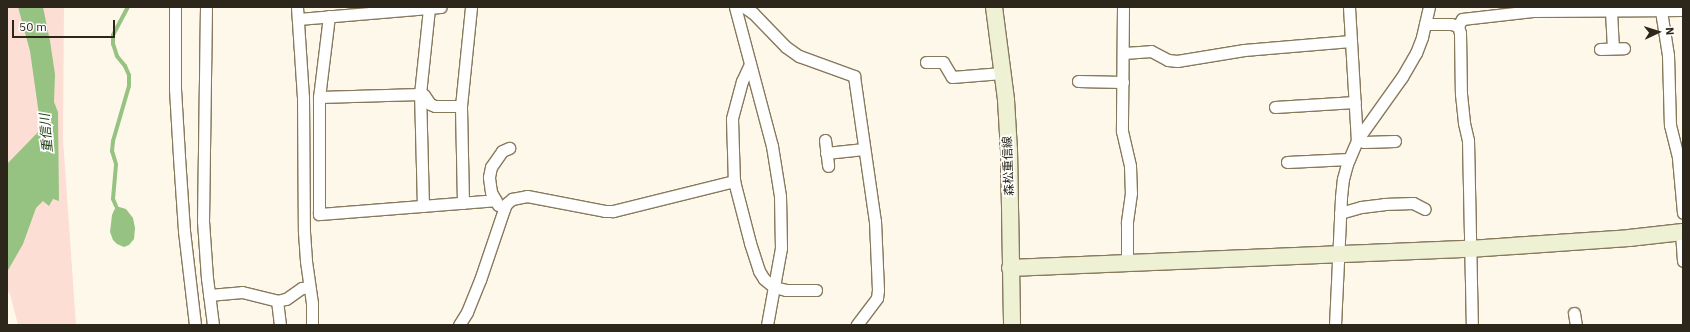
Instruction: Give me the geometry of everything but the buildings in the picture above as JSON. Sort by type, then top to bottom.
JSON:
[{"type":"street","points":[[175,7],[175,89],[179,157],[184,231],[195,325]]},
{"type":"street","points":[[206,7],[204,222],[209,295],[213,325]]},
{"type":"street","points":[[297,7],[303,97],[304,232],[312,325]]},
{"type":"street","points":[[298,19],[406,8],[435,7],[420,94],[423,206]]},
{"type":"street","points":[[463,203],[461,106],[471,7]]},
{"type":"street","points":[[735,7],[772,146],[780,196],[781,248],[767,325]]},
{"type":"street","points":[[744,7],[753,13],[786,47],[799,56],[854,76],[874,221],[878,290],[877,298],[857,325]]},
{"type":"street","name":"森松重信線","points":[[994,7],[1009,150],[1012,325]]},
{"type":"street","points":[[1123,7],[1124,53],[1122,131],[1130,166],[1131,193],[1127,223],[1127,263]]},
{"type":"street","points":[[1349,7],[1357,140]]},
{"type":"street","points":[[1335,325],[1343,179],[1357,140],[1402,77],[1416,53],[1429,7]]},
{"type":"street","points":[[1472,325],[1469,250],[1468,140],[1464,123],[1461,94],[1460,33],[1458,26],[1462,19],[1533,10],[1683,10]]},
{"type":"street","points":[[1611,11],[1613,48]]},
{"type":"street","points":[[1661,11],[1668,55],[1670,125],[1681,173],[1683,214]]},
{"type":"street","points":[[329,16],[319,97],[319,214],[495,200]]},
{"type":"street","points":[[1425,24],[1451,24],[1458,26]]},
{"type":"street","points":[[1124,53],[1151,51],[1168,60],[1177,61],[1244,50],[1351,41]]},
{"type":"street","points":[[1600,49],[1624,48]]},
{"type":"street","points":[[926,62],[943,62],[952,77],[1002,73]]},
{"type":"street","points":[[750,64],[742,81],[732,119],[734,181],[759,270],[764,279],[774,287],[786,290],[816,290]]},
{"type":"street","points":[[1078,82],[1123,82]]},
{"type":"street","points":[[319,97],[420,94],[424,95],[430,104],[435,106],[461,106]]},
{"type":"street","points":[[1275,107],[1355,102]]},
{"type":"street","points":[[825,140],[828,166]]},
{"type":"street","points":[[1357,140],[1364,142],[1395,141]]},
{"type":"street","points":[[504,209],[495,200],[489,177],[491,167],[502,151],[509,148]]},
{"type":"street","points":[[826,153],[864,149]]},
{"type":"street","points":[[1287,162],[1349,159]]},
{"type":"street","points":[[459,325],[467,312],[480,280],[506,204],[512,199],[527,196],[605,212],[734,181]]},
{"type":"street","points":[[1340,213],[1361,207],[1384,204],[1413,204],[1425,209]]},
{"type":"street","points":[[1010,268],[1469,250],[1629,238],[1682,232],[1683,261]]},
{"type":"street","points":[[209,295],[242,292],[277,301],[286,299],[302,288],[309,287]]},
{"type":"street","points":[[277,301],[280,325]]},
{"type":"street","points":[[1572,325],[1576,325],[1574,313]]},
{"type":"shaded area","points":[[7,7],[64,7],[63,139],[76,325],[18,325],[10,294],[7,291]]},
{"type":"water","name":"重信川","points":[[18,7],[43,7],[55,74],[54,102],[58,112],[59,201],[53,199],[49,206],[43,201],[36,208],[23,244],[7,272],[8,163],[41,129],[30,51]]},
{"type":"water","points":[[116,206],[126,209],[133,218],[135,228],[134,239],[129,245],[124,247],[117,244],[113,240],[110,232],[112,215]]},
{"type":"waterway","points":[[116,206],[113,199],[116,164],[112,151],[113,141],[129,86],[129,75],[125,66],[117,56],[113,44],[113,35],[128,7]]}]
